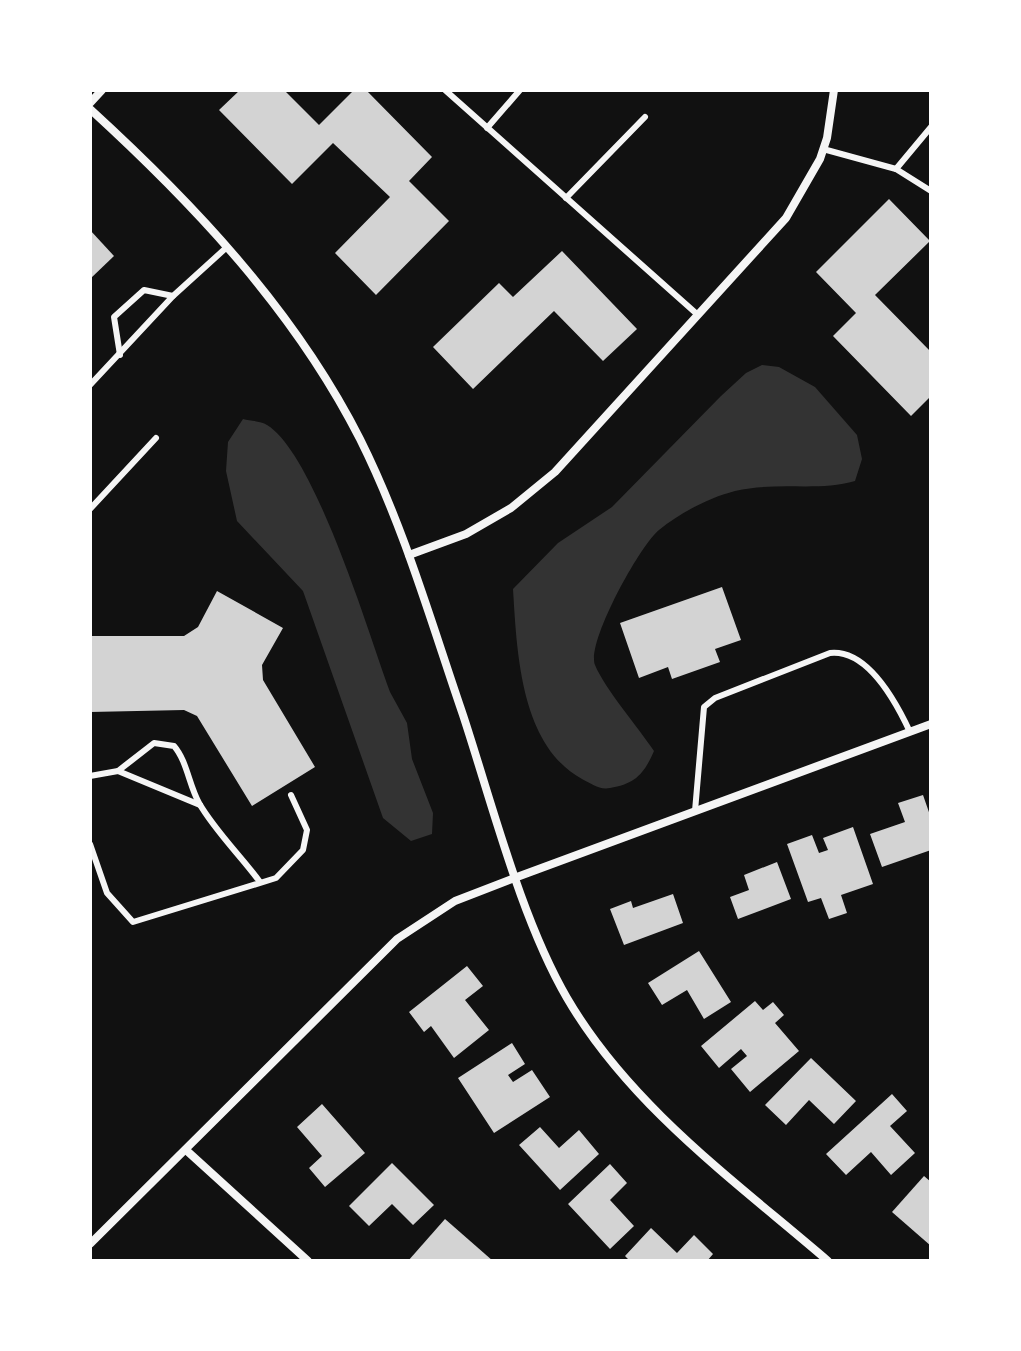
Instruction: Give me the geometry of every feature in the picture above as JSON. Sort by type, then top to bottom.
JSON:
[{"type":"street","points":[[102,90],[90,106],[178,193],[227,247],[285,319],[336,395],[384,490],[409,555],[517,877],[545,955],[566,997],[620,1073],[684,1137],[828,1261]]},
{"type":"street","points":[[409,555],[466,534],[541,485],[698,315],[786,218],[805,190],[823,149],[834,90]]},
{"type":"street","points":[[90,1244],[397,939],[455,901],[931,724]]},
{"type":"street","points":[[186,1150],[308,1261]]},
{"type":"lane","points":[[445,90],[698,315]]},
{"type":"lane","points":[[487,128],[520,90]]},
{"type":"lane","points":[[566,198],[645,117]]},
{"type":"lane","points":[[896,169],[931,127]]},
{"type":"lane","points":[[823,149],[896,169],[931,191]]},
{"type":"lane","points":[[90,385],[173,296],[227,247]]},
{"type":"lane","points":[[120,355],[114,317],[144,290],[173,296]]},
{"type":"lane","points":[[90,509],[156,438]]},
{"type":"lane","points":[[695,811],[704,707],[715,698],[830,653],[841,652],[856,657],[897,702],[910,732]]},
{"type":"lane","points":[[90,776],[118,771],[154,743],[174,746],[200,805],[260,882]]},
{"type":"lane","points":[[118,771],[200,805]]},
{"type":"lane","points":[[90,844],[107,893],[133,922],[276,878],[303,850],[307,830],[291,795]]},
{"type":"shaded area","points":[[762,365],[779,367],[815,387],[857,435],[862,459],[855,481],[827,486],[735,491],[685,512],[650,539],[616,595],[594,653],[595,665],[606,685],[654,751],[642,772],[632,781],[610,788],[596,786],[561,764],[534,720],[520,667],[513,589],[558,543],[612,507],[721,396],[746,373]]},
{"type":"shaded area","points":[[243,419],[267,425],[285,442],[304,471],[321,507],[355,590],[390,692],[407,723],[412,759],[433,813],[432,834],[411,841],[383,818],[303,591],[237,521],[226,471],[228,442]]},
{"type":"building","points":[[240,90],[284,90],[319,125],[354,90],[366,90],[432,157],[409,181],[449,221],[376,295],[335,253],[390,197],[333,143],[292,184],[219,110]]},
{"type":"building","points":[[889,199],[930,241],[875,295],[931,352],[931,396],[911,416],[833,336],[856,313],[816,272]]},
{"type":"building","points":[[90,230],[114,256],[90,279]]},
{"type":"building","points":[[562,251],[637,329],[603,361],[554,311],[473,389],[433,347],[499,283],[513,297]]},
{"type":"building","points":[[722,587],[741,640],[715,649],[720,662],[672,679],[668,667],[639,678],[620,623]]},
{"type":"building","points":[[217,591],[283,628],[262,665],[263,680],[315,767],[252,806],[197,716],[184,710],[90,712],[90,636],[184,636],[198,627]]},
{"type":"building","points":[[923,795],[931,818],[931,850],[882,867],[870,834],[905,822],[898,803]]},
{"type":"building","points":[[853,827],[873,884],[841,895],[847,913],[829,919],[821,898],[808,902],[787,844],[812,835],[819,853],[828,850],[823,838]]},
{"type":"building","points":[[777,862],[791,899],[738,919],[730,897],[749,890],[744,875]]},
{"type":"building","points":[[673,894],[683,923],[624,945],[610,909],[631,901],[633,908]]},
{"type":"building","points":[[699,951],[731,1002],[704,1019],[687,990],[662,1005],[648,983]]},
{"type":"building","points":[[467,966],[483,986],[465,1000],[489,1030],[454,1058],[431,1026],[424,1032],[409,1012]]},
{"type":"building","points":[[755,1001],[763,1010],[773,1002],[784,1015],[775,1023],[799,1051],[750,1092],[731,1069],[747,1056],[741,1049],[719,1068],[701,1046]]},
{"type":"building","points":[[512,1043],[525,1064],[508,1075],[513,1082],[532,1070],[550,1097],[494,1133],[458,1078]]},
{"type":"building","points":[[811,1058],[856,1101],[834,1124],[809,1100],[786,1125],[765,1105]]},
{"type":"building","points":[[892,1094],[907,1111],[890,1126],[915,1153],[891,1175],[871,1152],[846,1175],[826,1154]]},
{"type":"building","points":[[322,1104],[365,1153],[325,1187],[309,1168],[322,1156],[297,1127]]},
{"type":"building","points":[[540,1127],[559,1148],[579,1130],[599,1154],[560,1190],[519,1145]]},
{"type":"building","points":[[392,1163],[434,1205],[413,1225],[392,1204],[369,1226],[349,1206]]},
{"type":"building","points":[[610,1164],[627,1183],[610,1200],[634,1226],[610,1249],[568,1204]]},
{"type":"building","points":[[924,1176],[931,1182],[931,1246],[892,1212]]},
{"type":"building","points":[[445,1219],[493,1261],[408,1261]]},
{"type":"building","points":[[651,1228],[677,1253],[694,1235],[713,1254],[707,1261],[630,1261],[625,1256]]}]
